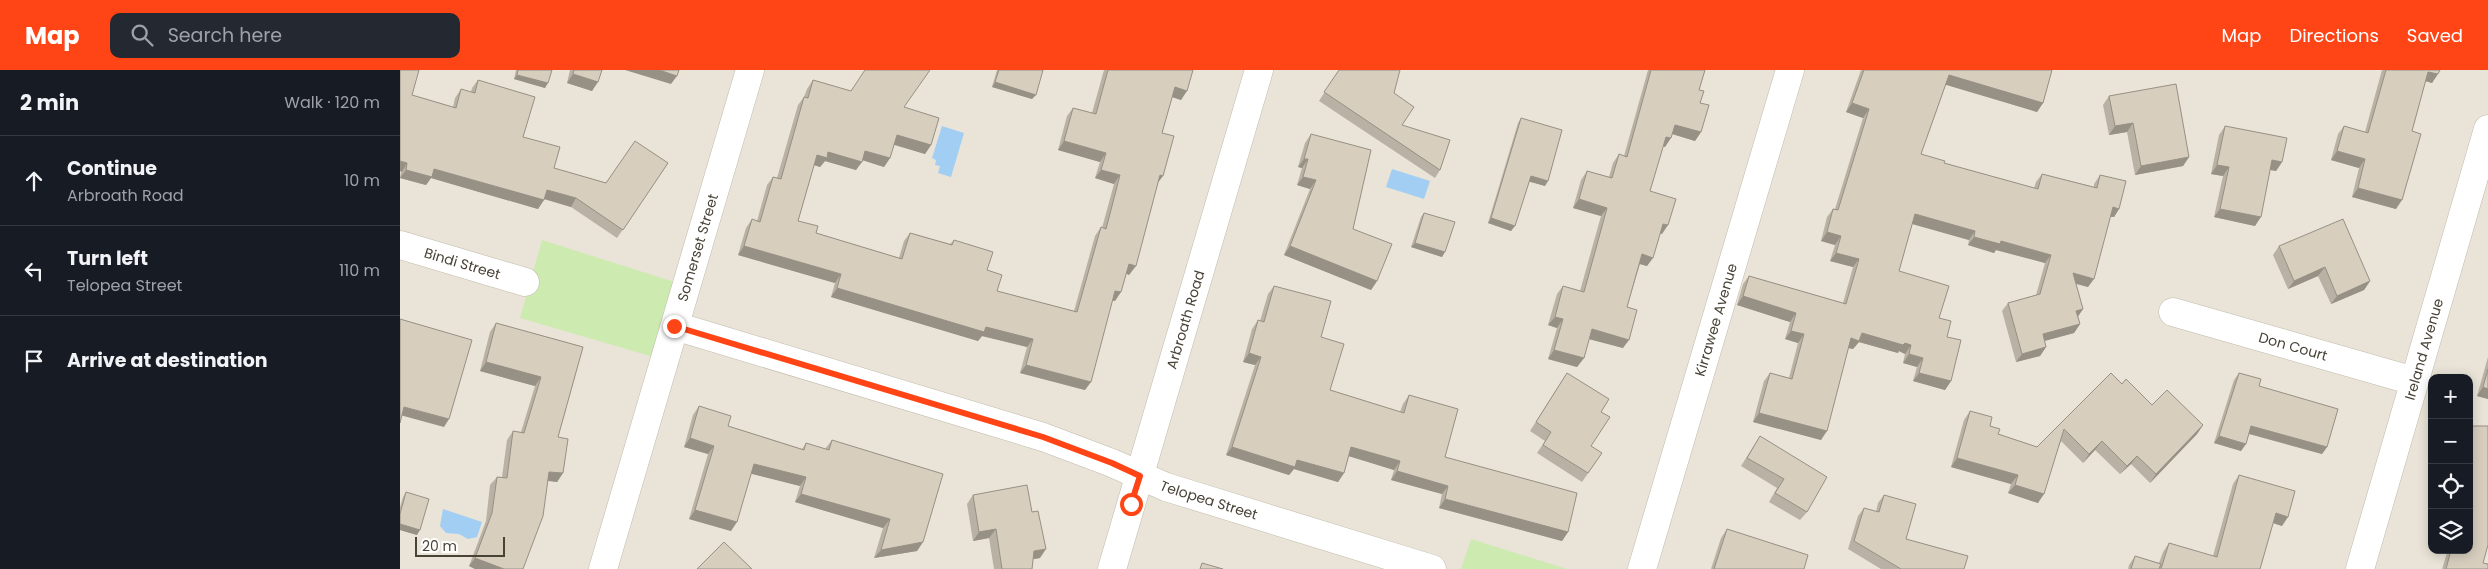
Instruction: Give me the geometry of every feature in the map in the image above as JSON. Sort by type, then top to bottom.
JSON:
[{"type":"street","name":"Somerset Street","points":[[603,569],[750,70]]},
{"type":"street","name":"Arbroath Road","points":[[1112,569],[1259,70]]},
{"type":"street","name":"Kirrawee Avenue","points":[[1642,569],[1790,70]]},
{"type":"street","name":"Ireland Avenue","points":[[2360,569],[2488,129]]},
{"type":"street","name":"Bindi Street","points":[[400,245],[525,282]]},
{"type":"street","name":"Don Court","points":[[2173,312],[2414,381]]},
{"type":"street","name":"Telopea Street","points":[[674,326],[1043,437],[1112,463],[1166,487],[1432,569]]},
{"type":"shaded area","points":[[400,70],[2488,70],[2488,569],[400,569]]},
{"type":"green space","points":[[542,240],[687,286],[664,360],[520,318]]},
{"type":"green space","points":[[1471,539],[1567,569],[1461,569]]},
{"type":"water","points":[[942,126],[964,133],[951,177],[938,173],[940,166],[935,165],[936,160],[932,158]]},
{"type":"water","points":[[1392,169],[1430,181],[1424,199],[1386,187]]},
{"type":"water","points":[[443,509],[482,522],[477,537],[468,539],[459,534],[446,533],[440,526]]},
{"type":"building","points":[[400,70],[419,70],[412,95],[456,108],[461,89],[475,93],[478,80],[535,97],[523,137],[560,147],[554,168],[606,183],[635,141],[668,163],[623,230],[576,198],[547,190],[544,200],[434,169],[432,177],[406,170],[407,163],[400,161]]},
{"type":"building","points":[[518,70],[552,70],[548,83],[517,75]]},
{"type":"building","points":[[574,70],[602,70],[598,82],[573,74]]},
{"type":"building","points":[[659,70],[679,70],[677,76]]},
{"type":"building","points":[[865,70],[930,70],[904,107],[939,118],[931,145],[897,135],[890,158],[865,151],[862,162],[828,152],[827,158],[817,155],[798,221],[818,226],[816,233],[902,259],[910,233],[952,245],[954,240],[993,252],[987,270],[1002,275],[997,291],[1077,312],[1101,227],[1106,229],[1120,175],[1101,170],[1106,153],[1064,141],[1073,108],[1096,114],[1108,70],[1193,70],[1187,91],[1175,87],[1162,133],[1174,136],[1163,176],[1160,175],[1136,266],[1129,264],[1121,292],[1115,291],[1091,382],[1026,365],[1033,339],[986,327],[984,332],[837,288],[841,274],[744,246],[752,219],[760,222],[773,177],[781,179],[804,97],[808,98],[813,80],[851,91]]},
{"type":"building","points":[[999,70],[1043,70],[1036,95],[995,82]]},
{"type":"building","points":[[1339,70],[1400,70],[1394,93],[1414,107],[1402,125],[1450,140],[1440,170],[1324,92]]},
{"type":"building","points":[[1651,70],[1705,70],[1699,90],[1704,91],[1700,103],[1709,105],[1701,132],[1675,125],[1671,138],[1666,137],[1650,191],[1676,199],[1668,225],[1663,224],[1653,258],[1642,254],[1627,307],[1637,310],[1629,340],[1592,329],[1584,358],[1554,350],[1563,319],[1555,317],[1563,286],[1584,292],[1607,208],[1579,199],[1587,171],[1612,178],[1619,154],[1627,157]]},
{"type":"building","points":[[1864,70],[2052,70],[2043,103],[1949,75],[1921,154],[1945,161],[1944,163],[2038,189],[2042,174],[2097,188],[2100,175],[2126,181],[2119,209],[2113,207],[2094,279],[2073,273],[2083,309],[2076,311],[2080,324],[2043,334],[2046,347],[2022,354],[2008,303],[2040,294],[2051,255],[2001,241],[2000,244],[1974,237],[1975,231],[1915,214],[1899,271],[1949,286],[1939,318],[1951,321],[1947,337],[1961,340],[1951,381],[1919,373],[1923,358],[1909,354],[1911,345],[1905,343],[1903,345],[1862,333],[1859,341],[1851,338],[1827,431],[1759,413],[1770,373],[1792,379],[1804,334],[1791,331],[1796,313],[1743,296],[1749,276],[1846,304],[1859,259],[1836,253],[1841,236],[1827,232],[1833,209],[1838,210],[1869,109],[1852,103]]},
{"type":"building","points":[[2386,70],[2440,70],[2438,74],[2428,72],[2412,131],[2421,134],[2402,200],[2358,188],[2365,159],[2337,151],[2344,126],[2368,133]]},
{"type":"building","points":[[2176,84],[2189,157],[2141,166],[2133,123],[2115,126],[2109,96]]},
{"type":"building","points":[[1521,118],[1562,130],[1548,181],[1531,176],[1515,226],[1491,218]]},
{"type":"building","points":[[2225,126],[2287,138],[2282,162],[2272,160],[2261,217],[2220,209],[2229,167],[2217,165]]},
{"type":"building","points":[[1311,134],[1371,150],[1353,229],[1392,244],[1377,281],[1290,246],[1316,180],[1303,177],[1308,159],[1304,159]]},
{"type":"building","points":[[1424,213],[1455,222],[1445,252],[1415,243]]},
{"type":"building","points":[[2343,219],[2370,281],[2337,296],[2325,267],[2294,281],[2279,246]]},
{"type":"building","points":[[1274,286],[1331,301],[1321,337],[1344,344],[1330,390],[1404,413],[1409,395],[1458,409],[1445,457],[1577,493],[1568,532],[1445,499],[1448,486],[1397,471],[1400,461],[1351,447],[1344,473],[1297,460],[1295,467],[1232,447],[1261,357],[1249,353],[1258,320],[1264,322]]},
{"type":"building","points":[[400,319],[472,340],[449,419],[404,407],[400,423]]},
{"type":"building","points":[[496,323],[583,347],[558,437],[568,439],[563,473],[549,472],[543,516],[523,569],[504,569],[475,558],[492,513],[497,477],[507,478],[513,431],[524,433],[541,377],[486,362]]},
{"type":"building","points":[[2488,369],[2488,389],[2483,387]]},
{"type":"building","points":[[1567,373],[1609,399],[1601,412],[1610,417],[1591,446],[1602,453],[1588,473],[1543,445],[1551,432],[1536,422]]},
{"type":"building","points":[[2111,373],[2122,384],[2126,379],[2152,405],[2167,390],[2203,425],[2156,474],[2137,456],[2127,466],[2102,441],[2089,454],[2064,429],[2044,494],[2015,485],[2018,475],[1957,458],[1970,411],[1992,417],[1990,426],[2000,429],[1998,434],[2037,447]]},
{"type":"building","points":[[2239,373],[2261,379],[2259,386],[2338,409],[2327,447],[2251,426],[2246,444],[2219,436]]},
{"type":"building","points":[[699,406],[731,416],[728,426],[804,450],[806,443],[829,450],[832,440],[943,474],[923,542],[881,550],[890,519],[801,494],[806,477],[754,464],[737,522],[695,510],[714,446],[690,438]]},
{"type":"building","points":[[2473,426],[2488,426],[2488,545],[2483,563],[2488,564],[2488,569],[2446,569],[2450,554],[2473,554]]},
{"type":"building","points":[[1760,436],[1827,477],[1807,512],[1775,493],[1784,479],[1747,458]]},
{"type":"building","points":[[2239,475],[2295,491],[2288,517],[2276,513],[2260,569],[2161,569],[2169,543],[2217,557]]},
{"type":"building","points":[[1027,485],[1032,512],[1038,511],[1046,549],[1034,551],[1032,569],[1002,569],[996,529],[979,532],[973,495]]},
{"type":"building","points":[[406,492],[429,499],[420,530],[400,524],[400,514]]},
{"type":"building","points":[[1884,495],[1916,504],[1906,539],[1968,556],[1964,569],[1901,569],[1854,541],[1864,508],[1879,512]]},
{"type":"building","points":[[1727,529],[1808,555],[1804,569],[1714,569]]},
{"type":"building","points":[[724,542],[752,569],[697,569]]},
{"type":"building","points":[[2135,556],[2161,564],[2159,569],[2131,569]]},
{"type":"building","points":[[1202,563],[1223,569],[1200,569]]},
{"type":"route","points":[[674,326],[1071,447],[1140,476],[1131,504]]}]
